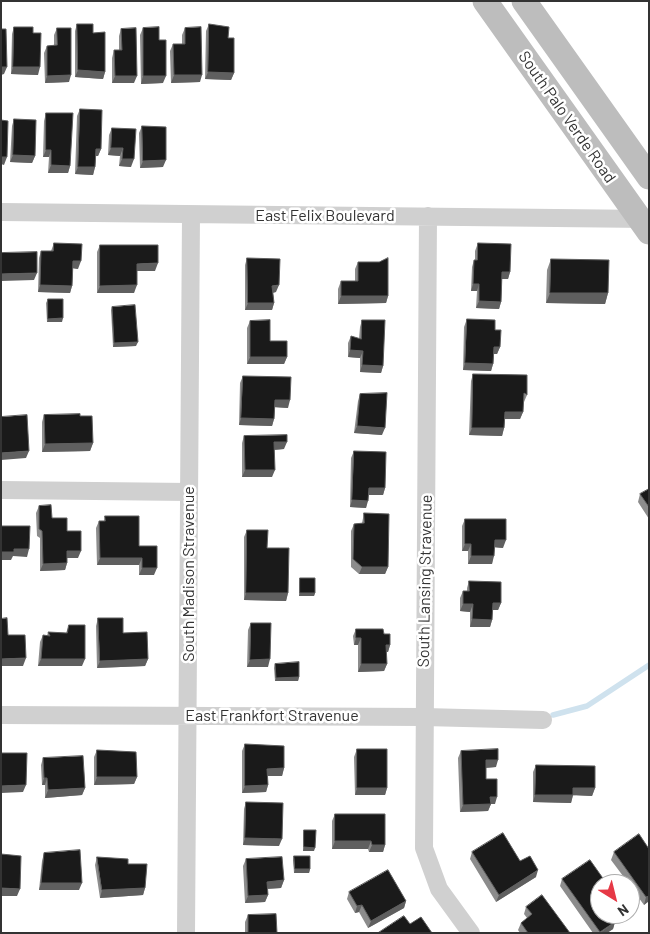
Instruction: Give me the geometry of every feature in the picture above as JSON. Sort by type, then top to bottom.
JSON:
[{"type":"main road","name":"South Palo Verde Road","points":[[484,1],[646,224]]},
{"type":"main road","name":"South Palo Verde Road","points":[[524,1],[649,177]]},
{"type":"street","name":"East Felix Boulevard","points":[[1,212],[428,216],[646,224]]},
{"type":"street","name":"South Madison Stravenue","points":[[186,933],[191,215]]},
{"type":"street","name":"South Lansing Stravenue","points":[[428,216],[424,848],[440,889],[471,933]]},
{"type":"street","points":[[1,490],[189,492]]},
{"type":"street","name":"East Frankfort Stravenue","points":[[1,715],[424,717],[543,720]]},
{"type":"building","points":[[77,24],[93,24],[93,33],[105,32],[105,72],[78,70]]},
{"type":"building","points":[[209,24],[229,27],[228,38],[234,38],[234,73],[208,72]]},
{"type":"building","points":[[14,27],[33,27],[33,33],[41,33],[40,67],[13,67]]},
{"type":"building","points":[[159,27],[159,40],[166,40],[166,76],[143,76],[143,28]]},
{"type":"building","points":[[201,27],[202,75],[174,75],[173,44],[185,44],[185,28]]},
{"type":"building","points":[[57,28],[71,28],[71,75],[47,76],[47,46],[57,45]]},
{"type":"building","points":[[136,28],[137,76],[115,76],[114,50],[122,50],[121,29]]},
{"type":"building","points":[[1,29],[6,29],[7,67],[1,67]]},
{"type":"building","points":[[80,109],[102,110],[101,149],[96,149],[95,167],[78,167]]},
{"type":"building","points":[[46,113],[73,113],[70,166],[51,165],[51,150],[46,150]]},
{"type":"building","points":[[14,119],[36,120],[35,156],[13,155]]},
{"type":"building","points":[[1,120],[8,121],[7,157],[1,157]]},
{"type":"building","points":[[142,126],[166,127],[166,160],[143,161]]},
{"type":"building","points":[[112,128],[136,129],[134,159],[122,159],[123,148],[111,148]]},
{"type":"building","points":[[54,243],[82,244],[81,261],[73,261],[72,286],[40,285],[41,251],[53,251]]},
{"type":"building","points":[[478,243],[511,244],[510,272],[502,272],[501,302],[479,301],[479,284],[473,284],[474,260],[477,260]]},
{"type":"building","points":[[100,245],[158,245],[158,263],[137,264],[137,285],[100,286]]},
{"type":"building","points":[[37,252],[37,273],[1,274],[1,253]]},
{"type":"building","points":[[247,258],[280,259],[279,285],[272,286],[274,303],[248,303]]},
{"type":"building","points":[[388,258],[388,296],[341,296],[341,281],[358,281],[358,262],[379,262]]},
{"type":"building","points":[[551,259],[609,260],[608,293],[550,293]]},
{"type":"building","points":[[48,299],[63,299],[63,318],[48,319]]},
{"type":"building","points":[[135,305],[138,342],[114,343],[112,307]]},
{"type":"building","points":[[467,319],[495,320],[495,330],[501,330],[500,347],[494,347],[493,364],[465,363]]},
{"type":"building","points":[[270,320],[270,341],[287,341],[287,357],[250,357],[250,321]]},
{"type":"building","points":[[362,320],[385,320],[383,366],[362,365],[363,351],[350,350],[351,336],[361,339]]},
{"type":"building","points":[[473,374],[527,375],[527,395],[524,393],[523,412],[505,412],[504,428],[472,428]]},
{"type":"building","points":[[243,376],[291,377],[290,400],[275,400],[274,419],[241,418]]},
{"type":"building","points":[[387,393],[385,428],[357,426],[360,394]]},
{"type":"building","points":[[80,414],[80,416],[92,416],[93,443],[45,444],[44,415]]},
{"type":"building","points":[[27,415],[29,451],[1,453],[1,417]]},
{"type":"building","points":[[287,435],[287,442],[274,442],[275,470],[245,470],[244,436]]},
{"type":"building","points":[[354,451],[386,452],[385,488],[369,488],[368,501],[352,500]]},
{"type":"building","points":[[649,489],[649,507],[640,494]]},
{"type":"building","points":[[51,505],[52,518],[67,518],[67,531],[81,531],[81,551],[67,551],[67,563],[43,564],[42,531],[39,529],[39,506]]},
{"type":"building","points":[[364,513],[389,514],[388,567],[362,567],[353,559],[354,524],[364,523]]},
{"type":"building","points":[[105,516],[139,516],[139,546],[157,546],[157,568],[142,568],[142,558],[100,558],[99,521],[105,521]]},
{"type":"building","points":[[465,519],[506,519],[506,540],[495,540],[494,556],[471,556],[471,544],[465,544]]},
{"type":"building","points":[[1,526],[30,526],[29,549],[14,549],[14,552],[1,552]]},
{"type":"building","points":[[247,530],[268,530],[267,548],[289,548],[288,593],[246,593]]},
{"type":"building","points":[[300,578],[315,578],[315,593],[300,593]]},
{"type":"building","points":[[469,581],[501,582],[501,603],[493,603],[492,620],[472,619],[473,604],[463,604],[463,591],[469,591]]},
{"type":"building","points":[[7,618],[8,635],[25,635],[26,658],[1,659],[1,619]]},
{"type":"building","points":[[98,618],[123,618],[123,633],[147,632],[148,659],[100,661]]},
{"type":"building","points":[[251,623],[271,623],[270,659],[250,660]]},
{"type":"building","points":[[69,625],[85,625],[85,659],[41,659],[43,635],[50,636],[48,632],[67,633]]},
{"type":"building","points":[[356,629],[383,629],[384,634],[390,634],[390,645],[386,645],[387,664],[361,664],[361,638],[356,638]]},
{"type":"building","points":[[299,662],[299,677],[276,678],[275,664]]},
{"type":"building","points":[[245,744],[284,746],[284,768],[267,769],[268,785],[245,786]]},
{"type":"building","points":[[357,749],[387,749],[387,788],[357,788]]},
{"type":"building","points":[[498,749],[498,760],[486,760],[486,779],[497,779],[497,797],[490,797],[491,804],[463,805],[461,751]]},
{"type":"building","points":[[97,750],[136,752],[137,777],[97,777]]},
{"type":"building","points":[[1,753],[27,753],[26,785],[1,786]]},
{"type":"building","points":[[83,756],[85,788],[48,790],[47,778],[44,778],[43,758]]},
{"type":"building","points":[[536,765],[595,766],[595,788],[573,788],[573,795],[535,795]]},
{"type":"building","points":[[246,802],[283,803],[282,839],[245,838]]},
{"type":"building","points":[[335,814],[385,814],[385,845],[372,845],[371,841],[335,841]]},
{"type":"building","points":[[304,830],[316,830],[315,848],[304,847]]},
{"type":"building","points":[[503,833],[520,861],[530,856],[538,870],[499,895],[472,852]]},
{"type":"building","points":[[639,834],[649,849],[649,896],[646,897],[640,889],[640,874],[630,874],[614,852]]},
{"type":"building","points":[[80,850],[82,883],[41,883],[44,853]]},
{"type":"building","points":[[1,854],[21,856],[20,889],[1,888]]},
{"type":"building","points":[[294,856],[310,856],[310,869],[295,869]]},
{"type":"building","points":[[97,857],[128,859],[128,864],[147,864],[145,888],[102,890]]},
{"type":"building","points":[[282,857],[284,880],[267,882],[268,895],[248,896],[246,859]]},
{"type":"building","points":[[590,860],[600,874],[590,874],[590,918],[562,879]]},
{"type":"building","points":[[388,870],[406,901],[371,921],[362,905],[357,906],[349,892]]},
{"type":"building","points":[[542,895],[570,933],[528,933],[521,923],[532,914],[526,907]]},
{"type":"building","points":[[276,914],[277,933],[248,933],[248,915]]},
{"type":"building","points":[[404,916],[410,924],[421,917],[432,933],[378,933]]},
{"type":"building","points":[[594,924],[612,924],[600,932]]},
{"type":"waterway","points":[[553,715],[587,706],[649,665]]}]
